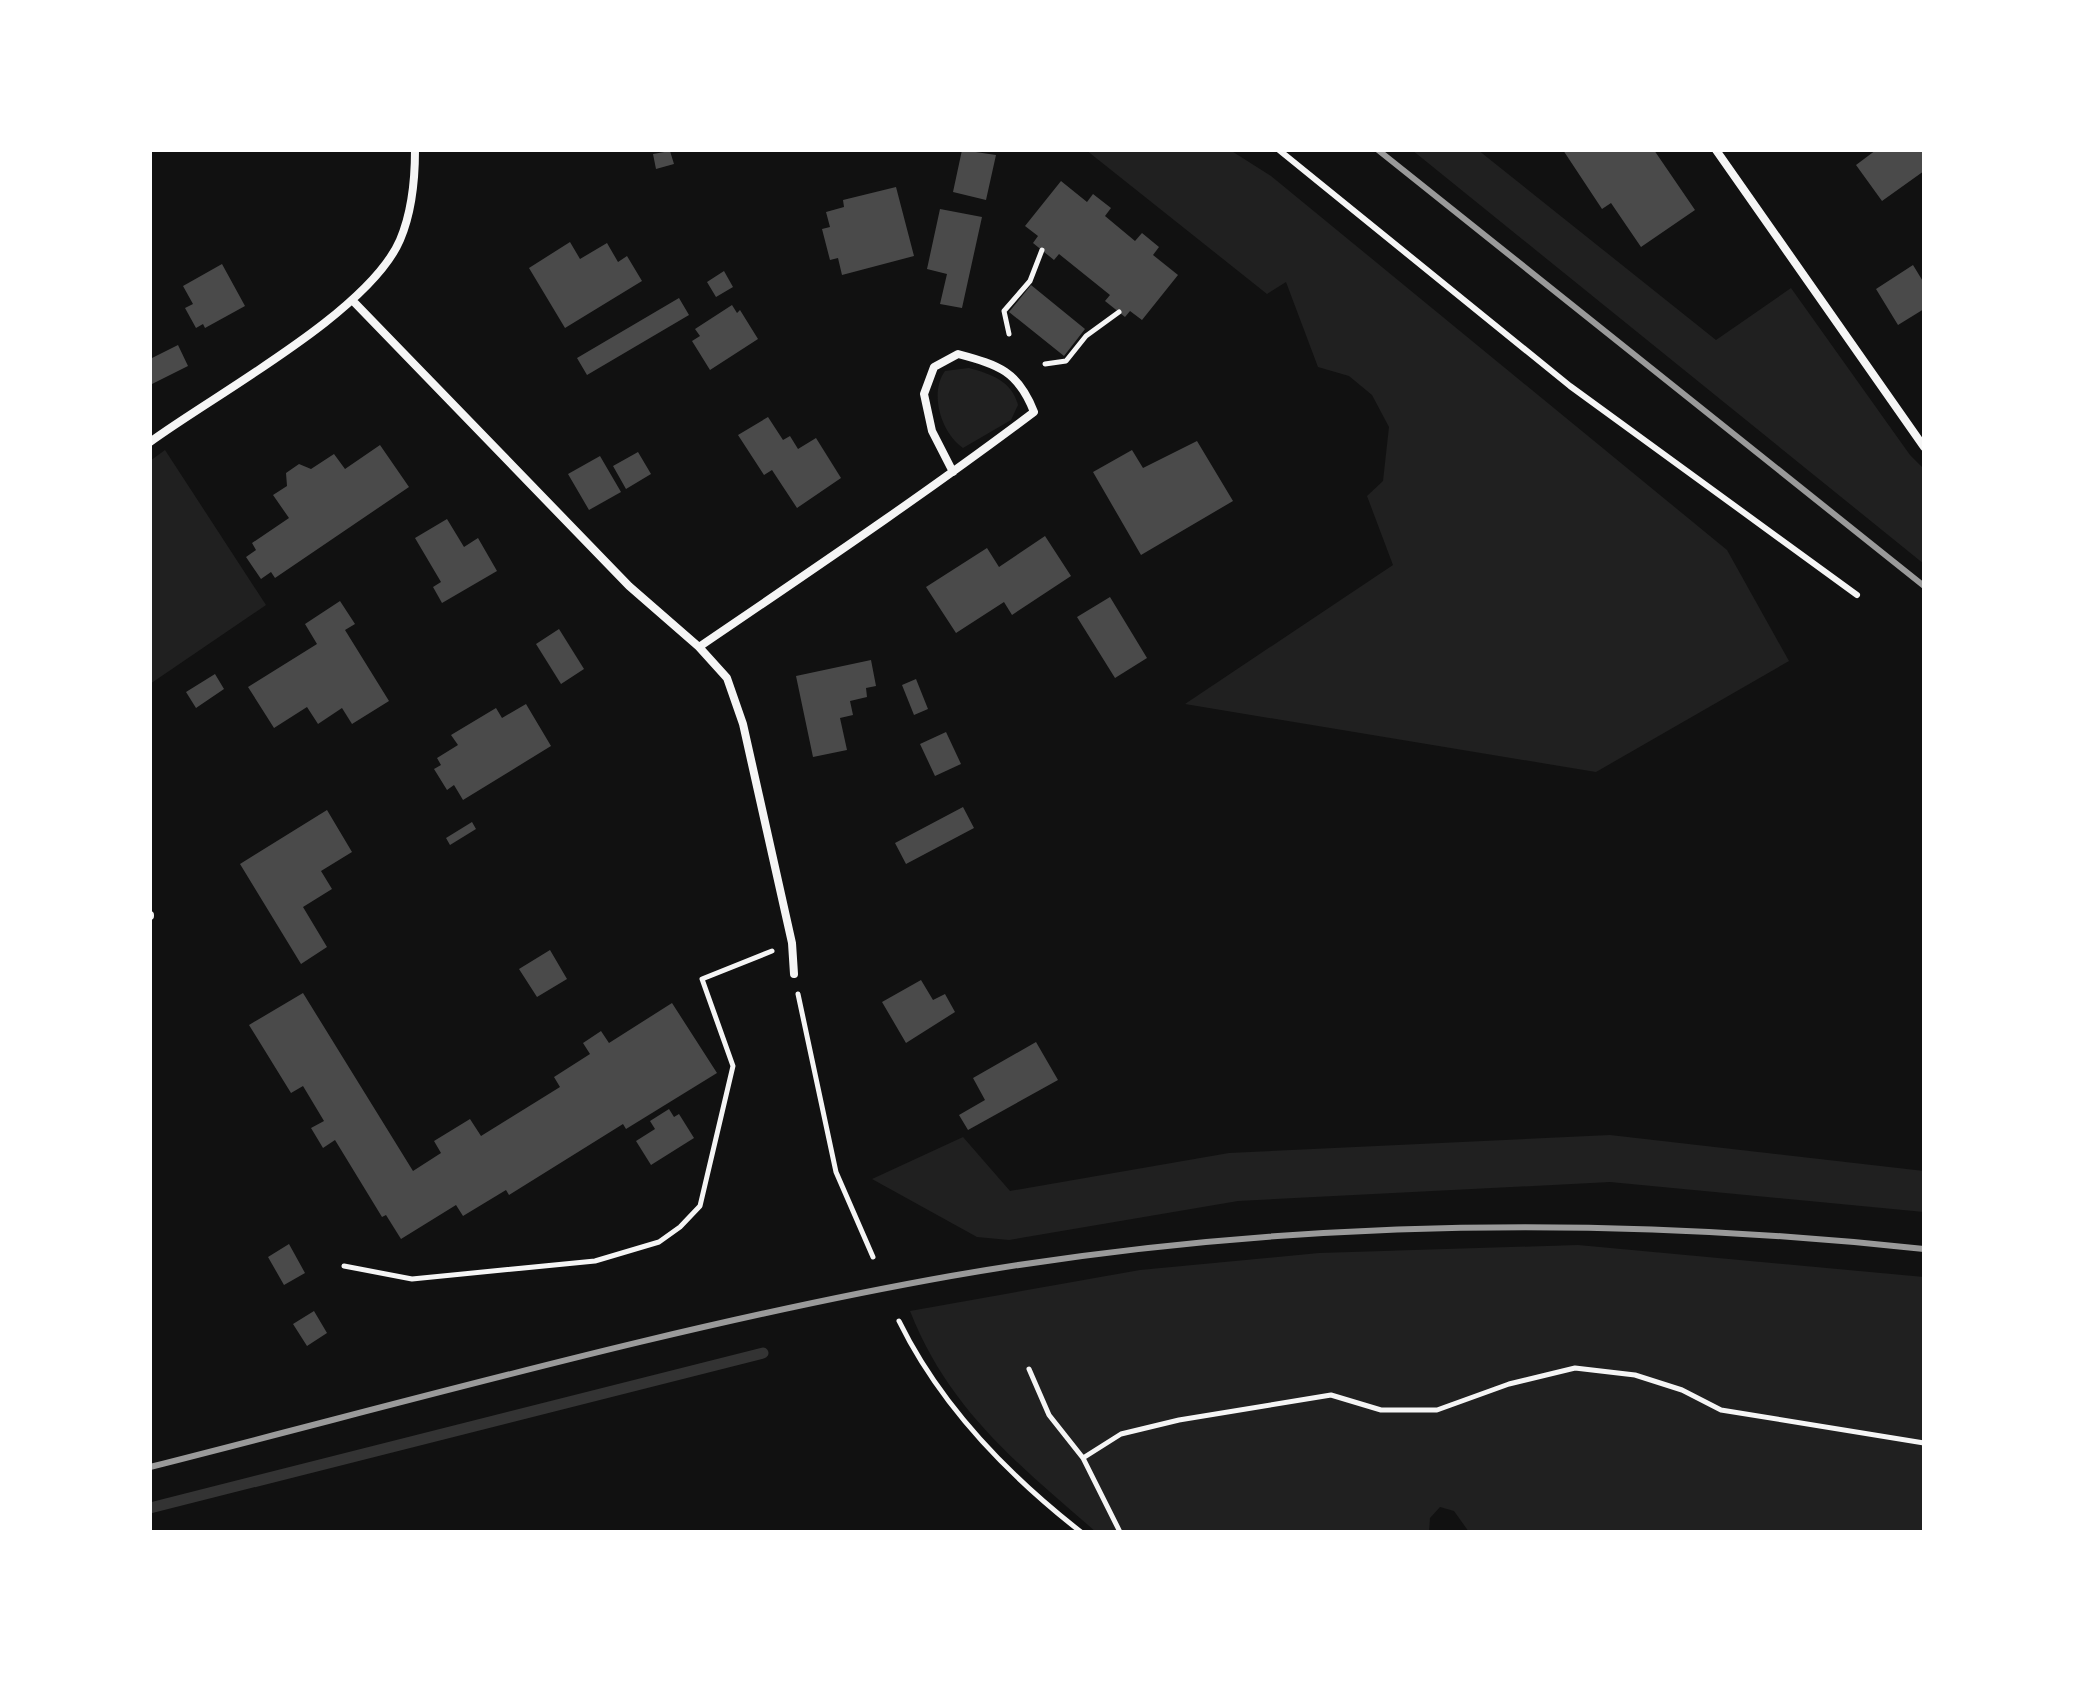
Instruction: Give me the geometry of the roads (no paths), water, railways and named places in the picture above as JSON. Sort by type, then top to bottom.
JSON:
[{"type":"street","points":[[150,442],[354,302],[399,243],[411,204],[415,150]]},
{"type":"street","points":[[1716,150],[1924,447]]},
{"type":"street","points":[[354,302],[629,586],[699,647],[727,678],[743,724],[792,943],[794,974]]},
{"type":"street","points":[[699,647],[953,472],[1034,412],[1024,386],[991,363],[958,354],[934,367],[924,394],[932,431],[953,472]]},
{"type":"lane","points":[[1279,150],[1570,386],[1857,595]]},
{"type":"waterway","points":[[150,1508],[763,1353]]},
{"type":"railway","points":[[1378,150],[1924,586]]},
{"type":"railway","points":[[150,1467],[549,1364],[749,1317],[951,1276],[1072,1257],[1193,1243],[1436,1228],[1558,1227],[1680,1231],[1924,1249]]}]
